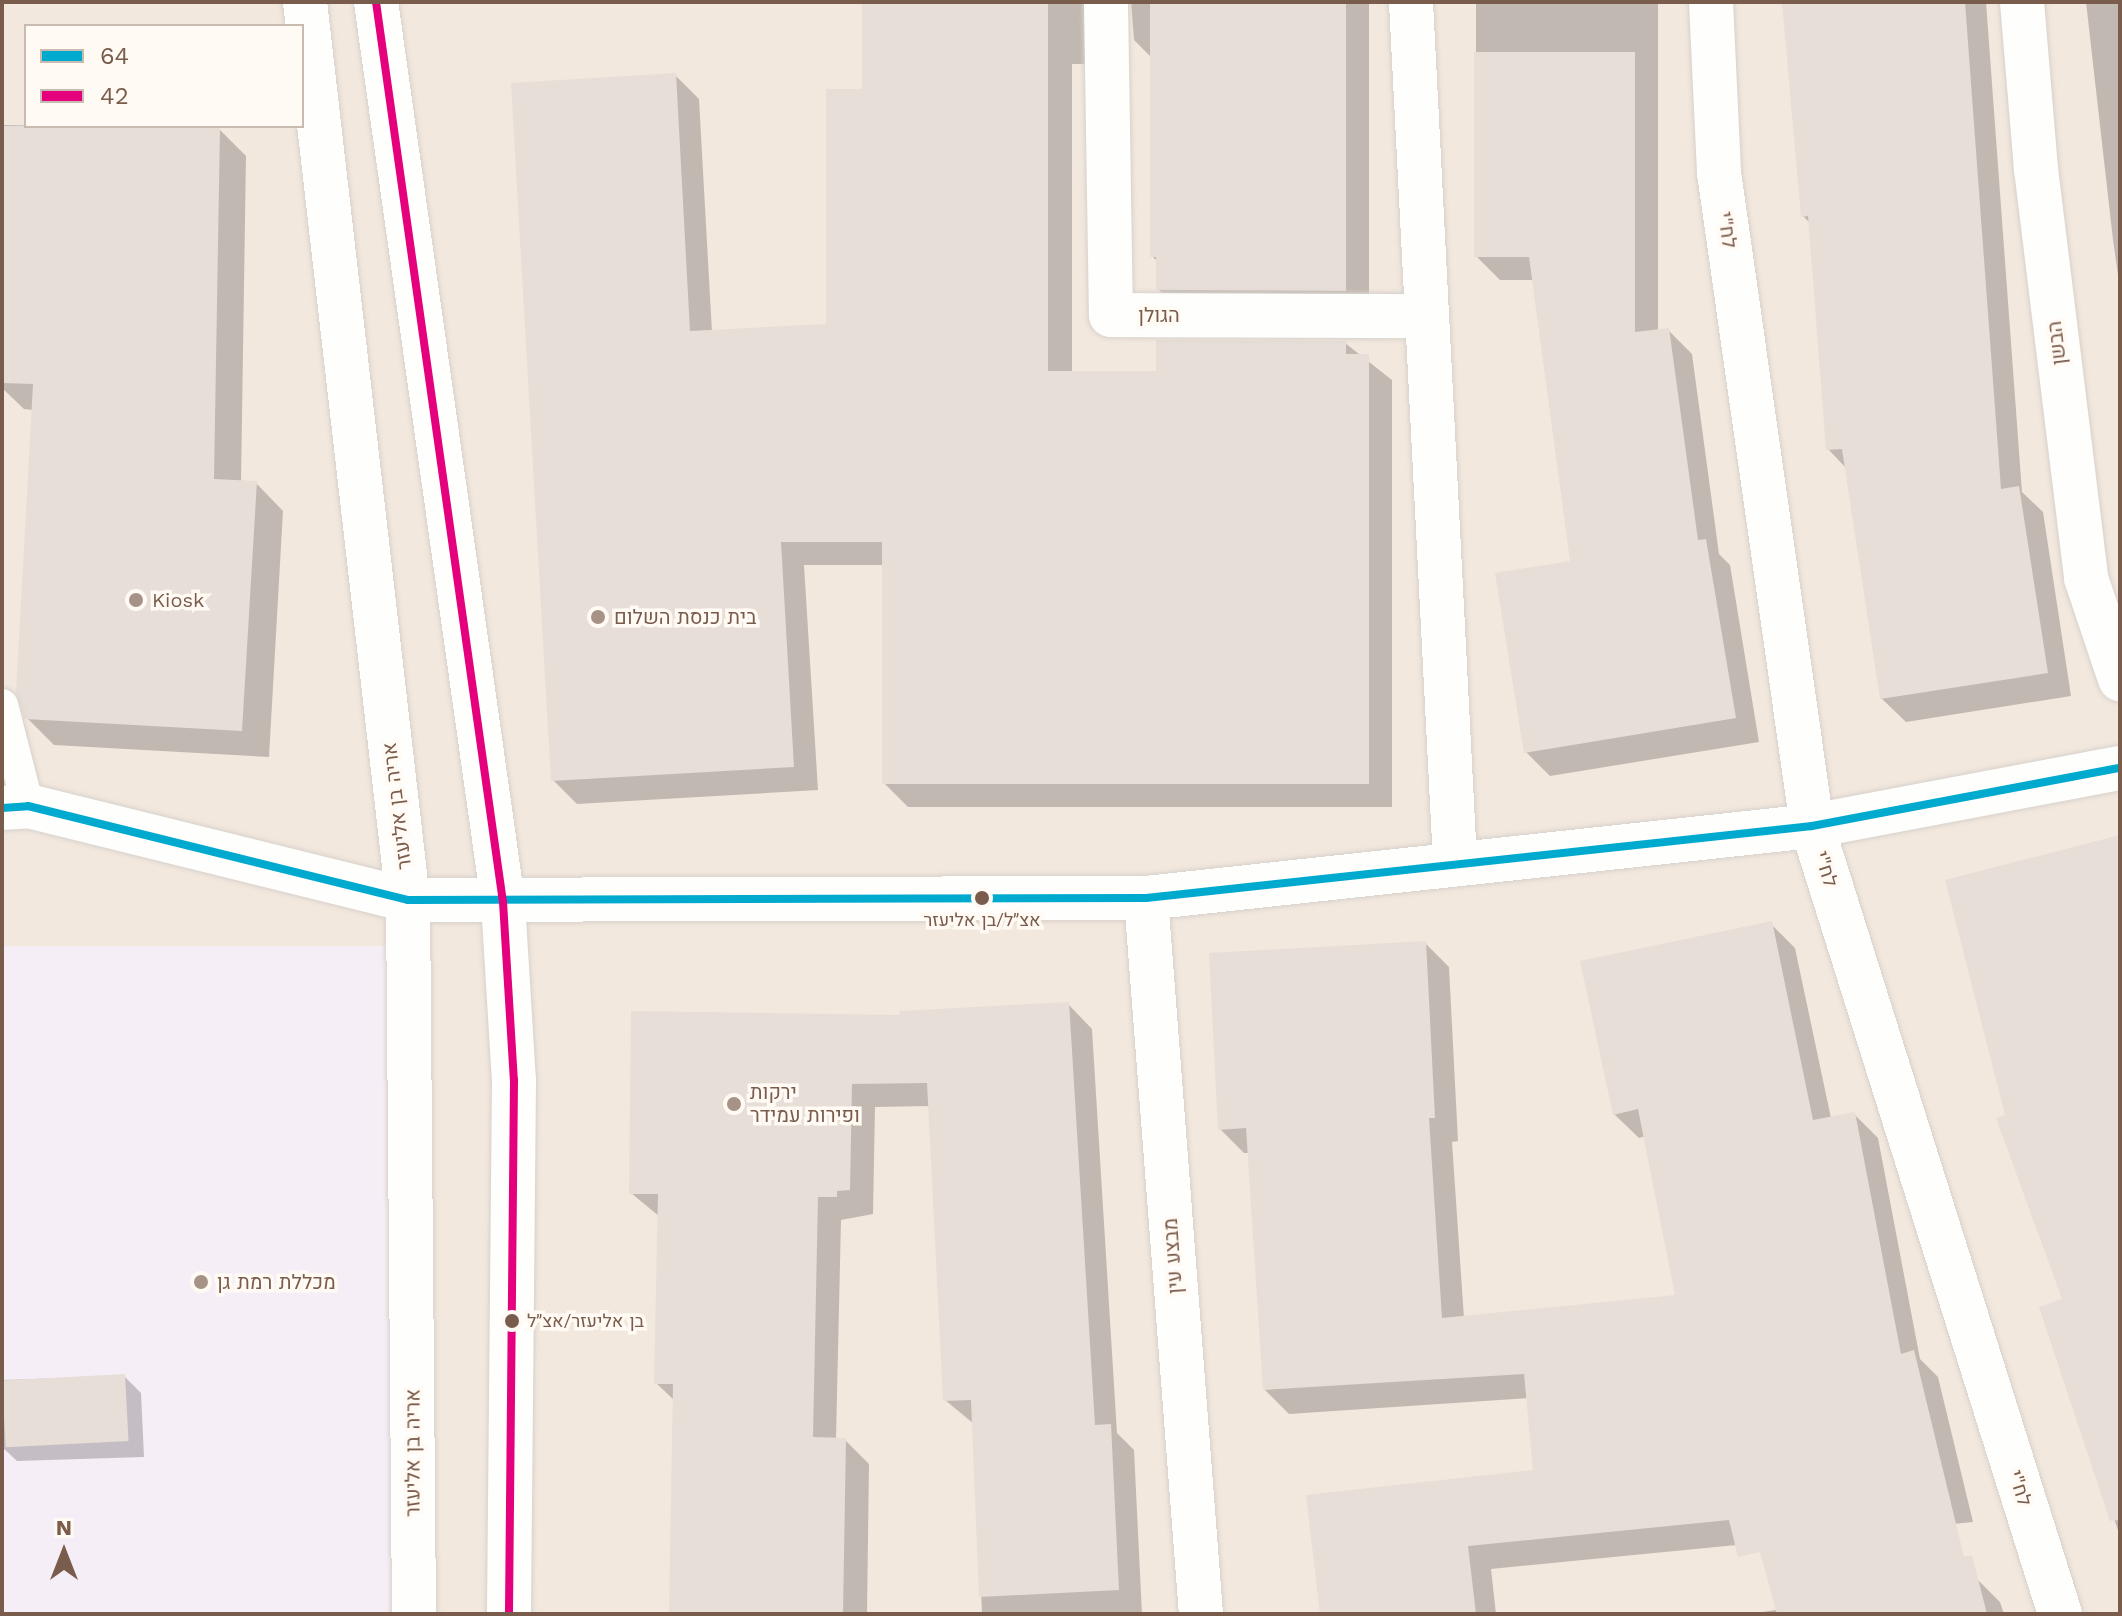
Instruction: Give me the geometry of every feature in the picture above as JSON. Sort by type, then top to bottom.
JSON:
[{"type":"street","name":"אריה בן אליעזר","points":[[305,2],[408,900],[414,1614]]},
{"type":"street","points":[[376,2],[503,902],[514,1080],[509,1614]]},
{"type":"street","name":"הגולן","points":[[1106,2],[1111,315],[1424,316]]},
{"type":"street","points":[[1411,2],[1424,316],[1455,861]]},
{"type":"street","name":"לח\"י","points":[[1711,2],[1719,173],[1812,826],[2060,1614]]},
{"type":"street","name":"הבשן","points":[[2022,2],[2036,169],[2086,578],[2120,679]]},
{"type":"street","points":[[15,807],[408,900],[1146,898],[1455,861],[1812,826],[2120,768]]},
{"type":"street","name":"מבצע עין","points":[[1146,898],[1201,1614]]},
{"type":"lane","points":[[2,705],[15,807]]},
{"type":"shaded area","points":[[2,2],[2120,2],[2120,1614],[2,1614]]},
{"type":"shaded area","name":"מכללת רמת גן","points":[[2,946],[409,946],[409,1614],[2,1614]]},
{"type":"building","points":[[862,2],[1048,2],[1048,371],[1156,371],[1156,340],[1346,341],[1346,354],[1369,354],[1369,784],[882,784],[882,542],[781,542],[794,767],[551,781],[511,83],[676,73],[690,331],[826,324],[826,89],[862,89]]},
{"type":"building","points":[[1150,2],[1346,2],[1346,291],[1156,290],[1156,257],[1150,257]]},
{"type":"building","points":[[1782,2],[1965,2],[2001,489],[2019,486],[2048,673],[1880,699],[1842,449],[1826,450],[1808,216],[1801,217]]},
{"type":"building","points":[[1474,52],[1635,52],[1635,332],[1669,328],[1698,540],[1706,539],[1736,718],[1524,753],[1495,573],[1570,561],[1529,257],[1474,257]]},
{"type":"building","points":[[2,126],[220,128],[214,479],[257,481],[242,731],[25,719],[16,693],[33,384],[2,383]]},
{"type":"building","points":[[2120,835],[2120,1520],[2110,1521],[2039,1307],[2062,1299],[1996,1118],[2005,1115],[1945,880]]},
{"type":"building","points":[[1772,921],[1813,1120],[1855,1112],[1901,1354],[1914,1350],[1964,1557],[1972,1555],[1987,1614],[1777,1614],[1760,1552],[1738,1557],[1729,1520],[1468,1546],[1476,1614],[1320,1614],[1306,1495],[1533,1470],[1524,1374],[1263,1390],[1246,1128],[1218,1130],[1209,953],[1426,941],[1435,1118],[1429,1118],[1442,1318],[1675,1295],[1638,1109],[1613,1115],[1580,961]]},
{"type":"building","points":[[1069,1002],[1095,1425],[1111,1424],[1119,1590],[979,1597],[971,1400],[943,1401],[927,1083],[852,1084],[850,1190],[837,1191],[837,1197],[818,1197],[813,1437],[846,1438],[843,1614],[669,1614],[673,1384],[654,1384],[658,1194],[629,1194],[631,1011],[900,1015],[899,1011]]},
{"type":"building","points":[[125,1374],[129,1441],[6,1447],[2,1380]]},
{"type":"transit line","name":"42","points":[[376,2],[503,902],[514,1080],[509,1614]]},
{"type":"transit line","name":"64","points":[[2,808],[28,806],[408,900],[1146,898],[1812,826],[2120,768]]},
{"type":"place","name":"Kiosk","points":[[136,600]]},
{"type":"place","name":"בית כנסת השלום","points":[[598,617]]},
{"type":"place","name":"אצ״ל/בן אליעזר","points":[[982,898]]},
{"type":"place","name":"ירקות ופירות עמידר","points":[[734,1104]]},
{"type":"place","name":"מכללת רמת גן","points":[[201,1282]]},
{"type":"place","name":"בן אליעזר/אצ״ל","points":[[512,1321]]}]
